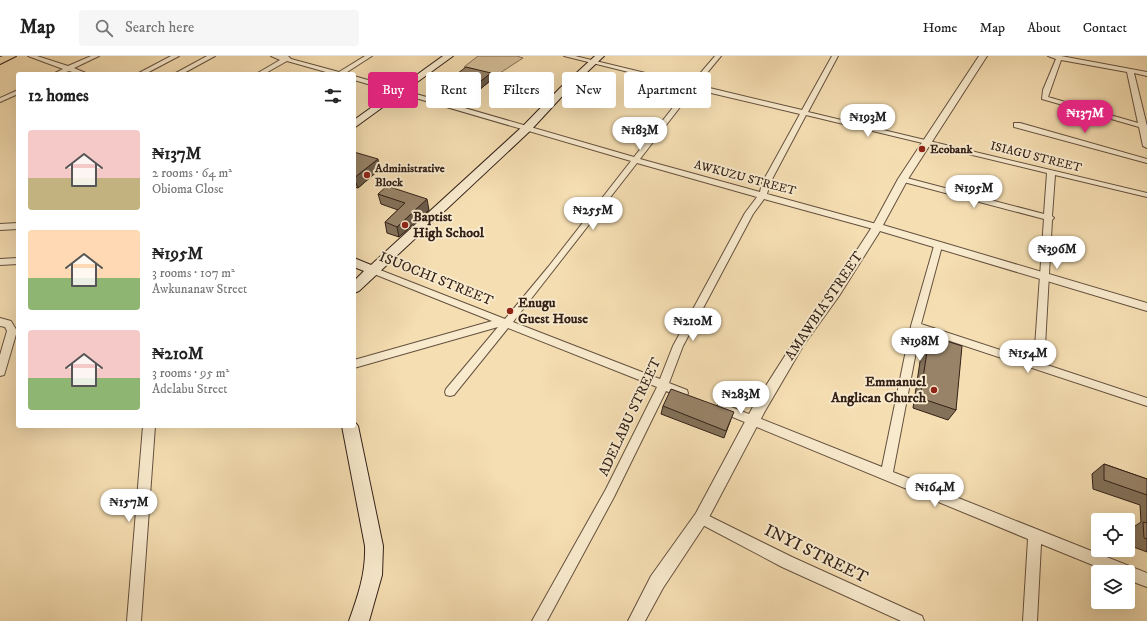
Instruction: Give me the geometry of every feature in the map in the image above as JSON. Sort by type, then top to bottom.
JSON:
[{"type":"main road","points":[[0,61],[11,56]]},
{"type":"main road","points":[[418,78],[449,56]]},
{"type":"main road","points":[[356,286],[527,128],[563,90],[597,59]]},
{"type":"main road","points":[[356,124],[377,108]]},
{"type":"main road","name":"ISUOCHI STREET","points":[[356,263],[372,270]]},
{"type":"main road","points":[[350,428],[374,546],[375,560],[373,575],[359,621]]},
{"type":"street","points":[[31,56],[80,72]]},
{"type":"street","points":[[60,72],[96,56]]},
{"type":"street","points":[[144,72],[176,56]]},
{"type":"street","points":[[181,72],[212,56]]},
{"type":"street","points":[[274,56],[289,58],[334,72]]},
{"type":"street","points":[[343,72],[369,56]]},
{"type":"street","name":"ISIAGU STREET","points":[[567,56],[597,59],[643,72]]},
{"type":"street","points":[[705,72],[718,56]]},
{"type":"street","name":"ADELABU STREET","points":[[539,621],[610,493],[663,386],[678,346],[749,213],[763,195],[766,183],[835,56]]},
{"type":"street","name":"AMAWBIA STREET","points":[[636,621],[657,582],[701,518],[753,420],[798,343],[835,293],[876,227],[903,179],[983,56]]},
{"type":"street","points":[[1051,56],[1147,74]]},
{"type":"street","points":[[263,72],[289,58]]},
{"type":"street","points":[[1059,58],[1046,90],[1044,98],[1046,100],[1143,126]]},
{"type":"street","points":[[1130,71],[1147,146]]},
{"type":"street","name":"AWKUZU STREET","points":[[356,79],[368,82]]},
{"type":"street","name":"ISIAGU STREET","points":[[711,90],[1147,195]]},
{"type":"street","points":[[0,100],[16,93]]},
{"type":"street","name":"AWKUZU STREET","points":[[418,96],[636,160],[876,227]]},
{"type":"street","points":[[450,392],[504,322],[636,160],[676,108]]},
{"type":"street","points":[[1017,125],[1147,161]]},
{"type":"street","points":[[1039,366],[1052,173]]},
{"type":"street","points":[[903,179],[1050,218]]},
{"type":"street","points":[[0,227],[16,226]]},
{"type":"street","points":[[876,227],[1147,307]]},
{"type":"street","points":[[886,475],[916,326],[938,246]]},
{"type":"street","points":[[0,262],[16,260]]},
{"type":"street","name":"ISUOCHI STREET","points":[[372,270],[690,396]]},
{"type":"street","points":[[0,322],[8,324],[12,331],[0,368]]},
{"type":"street","points":[[356,363],[504,322]]},
{"type":"street","points":[[916,326],[1147,402]]},
{"type":"street","points":[[711,404],[1109,565]]},
{"type":"street","points":[[134,621],[149,428]]},
{"type":"street","name":"INYI STREET","points":[[701,518],[787,562],[916,621]]},
{"type":"street","points":[[1030,621],[1035,536]]},
{"type":"street","points":[[1135,575],[1147,580]]},
{"type":"shaded area","points":[[478,56],[517,56],[523,58],[502,72],[489,73],[464,67]]},
{"type":"building","points":[[466,67],[489,73],[489,75],[481,81],[481,72],[460,72]]},
{"type":"building","points":[[356,153],[378,159],[356,176]]},
{"type":"building","points":[[387,186],[427,199],[397,227],[385,222],[405,203],[378,194]]},
{"type":"building","name":"Emmanuel Anglican Church","points":[[937,338],[962,346],[956,410],[920,398],[928,345],[936,346]]},
{"type":"building","points":[[671,389],[734,412],[726,431],[663,406]]},
{"type":"building","points":[[1104,464],[1147,479],[1147,495],[1104,480]]},
{"type":"building","points":[[1143,522],[1147,523],[1147,539],[1144,538]]},
{"type":"place","name":"Ecobank","points":[[922,149]]},
{"type":"place","name":"Administrative Block","points":[[367,175]]},
{"type":"place","name":"Baptist High School","points":[[405,225]]},
{"type":"place","name":"Enugu Guest House","points":[[510,311]]},
{"type":"place","name":"Emmanuel Anglican Church","points":[[934,390]]}]
